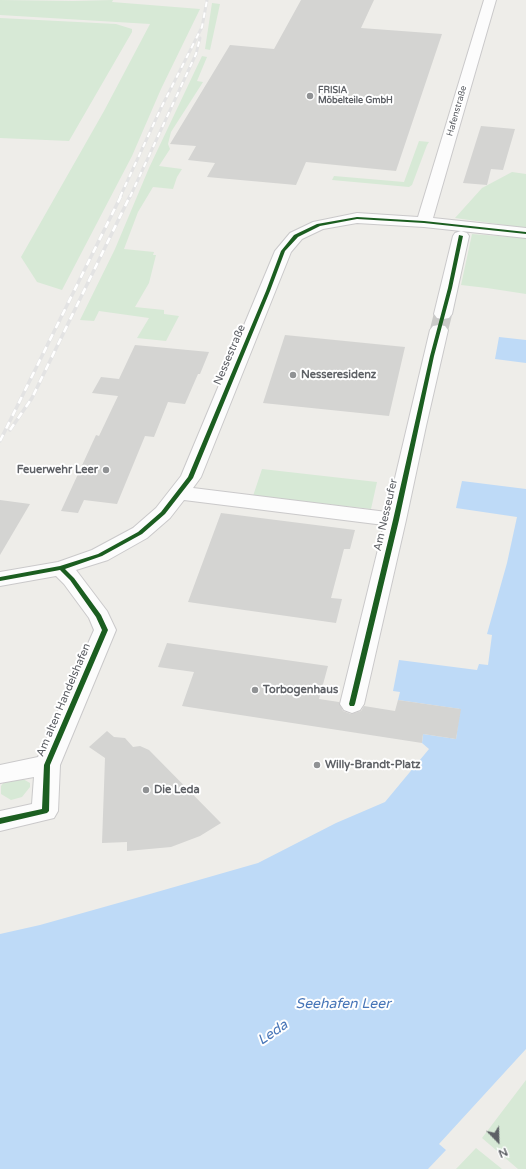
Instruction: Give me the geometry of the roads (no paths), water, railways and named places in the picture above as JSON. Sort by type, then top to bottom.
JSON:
[{"type":"street","name":"Hafenstraße","points":[[424,222],[490,0]]},
{"type":"street","name":"Nessestraße","points":[[0,579],[61,568],[100,555],[140,533],[164,514],[191,477],[283,251],[291,240],[302,232],[319,225],[350,219],[424,222],[526,233]]},
{"type":"street","name":"Am Nesseufer","points":[[352,704],[461,236]]},
{"type":"street","name":"Am Nesseufer","points":[[180,493],[396,520]]},
{"type":"street","name":"Am alten Handelshafen","points":[[0,821],[45,811],[47,765],[105,630],[99,616],[72,579],[61,568]]},
{"type":"street","name":"Am alten Handelshafen","points":[[0,774],[47,765]]},
{"type":"water","points":[[499,337],[526,340],[526,363],[495,359]]},
{"type":"water","name":"Seehafen Leer","points":[[462,481],[526,489],[526,1049],[439,1144],[446,1150],[428,1169],[0,1169],[0,934],[40,925],[258,863],[336,823],[385,802],[429,749],[422,743],[423,734],[456,739],[460,709],[398,700],[400,692],[393,691],[399,660],[477,670],[479,664],[488,665],[492,635],[487,634],[507,563],[517,517],[456,508]]},
{"type":"tunnel","points":[[439,330],[443,314]]},
{"type":"railway","points":[[120,197],[161,108],[202,27],[207,0]]},
{"type":"railway","points":[[130,197],[196,54],[200,38]]},
{"type":"railway","points":[[0,441],[121,196]]},
{"type":"railway","points":[[10,430],[32,398],[130,196]]},
{"type":"place","name":"FRISIA Möbelteile GmbH","points":[[310,96]]},
{"type":"place","name":"Nesseresidenz","points":[[293,375]]},
{"type":"place","name":"Feuerwehr Leer","points":[[106,470]]},
{"type":"place","name":"Torbogenhaus","points":[[255,690]]},
{"type":"place","name":"Willy-Brandt-Platz","points":[[317,765]]},
{"type":"place","name":"Die Leda","points":[[146,790]]},
{"type":"water label","name":"Leda","points":[[273,1033]]}]
